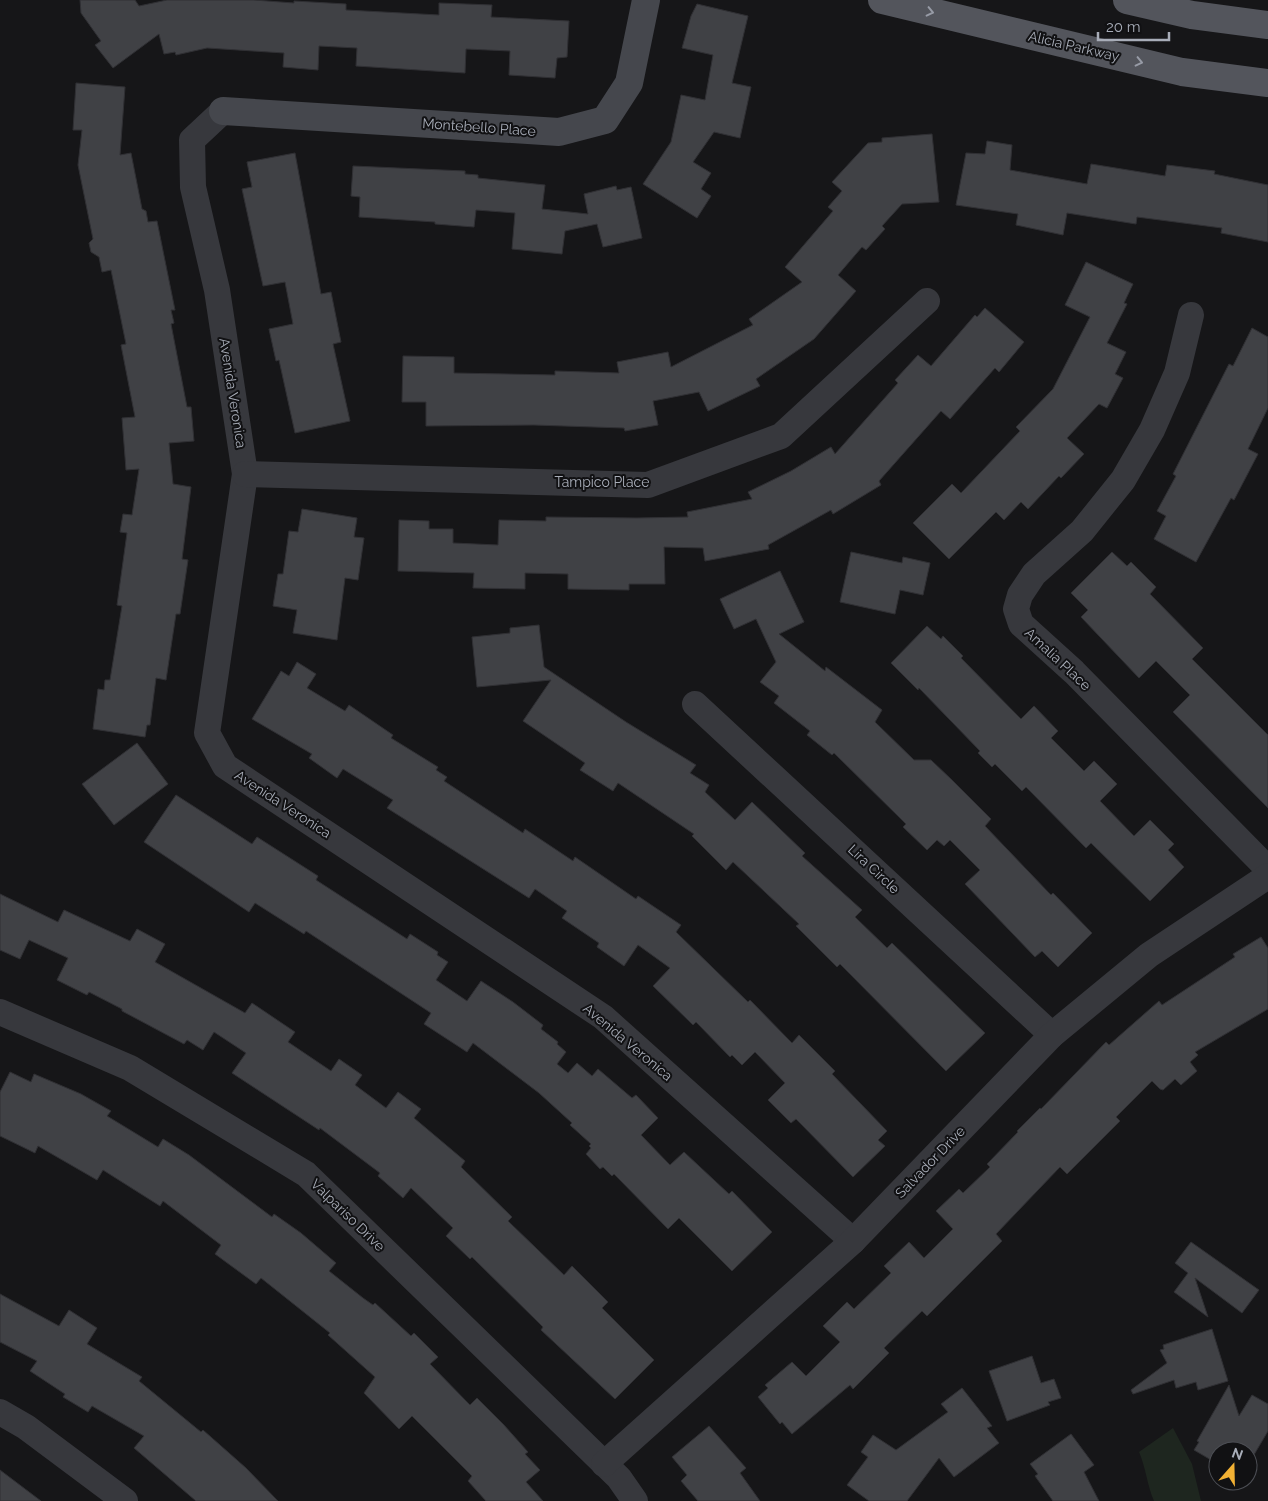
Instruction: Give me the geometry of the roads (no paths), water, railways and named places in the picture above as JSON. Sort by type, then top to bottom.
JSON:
[{"type":"main road","name":"Alicia Parkway","points":[[882,0],[1182,72],[1268,83]]},
{"type":"main road","points":[[1127,0],[1192,15],[1268,25]]},
{"type":"street","name":"Montebello Place","points":[[222,110],[558,132],[605,120],[628,83],[646,0]]},
{"type":"street","name":"Avenida Veronica","points":[[222,110],[192,140],[193,187],[217,290],[245,474],[208,733],[224,766],[602,1017],[852,1241]]},
{"type":"street","name":"Tampico Place","points":[[245,474],[648,485],[781,436],[927,301]]},
{"type":"street","name":"Amalia Place","points":[[1191,315],[1177,373],[1152,430],[1123,480],[1082,531],[1034,574],[1020,595],[1016,609],[1021,624],[1074,672],[1268,869]]},
{"type":"street","name":"Lira Circle","points":[[695,704],[1052,1035]]},
{"type":"street","name":"Salvador Drive","points":[[604,1464],[852,1241],[1052,1035],[1149,955],[1268,876]]},
{"type":"street","name":"Valpariso Drive","points":[[0,1012],[130,1068],[306,1174],[619,1478],[635,1501]]},
{"type":"street","points":[[0,1412],[26,1427],[125,1501]]}]
